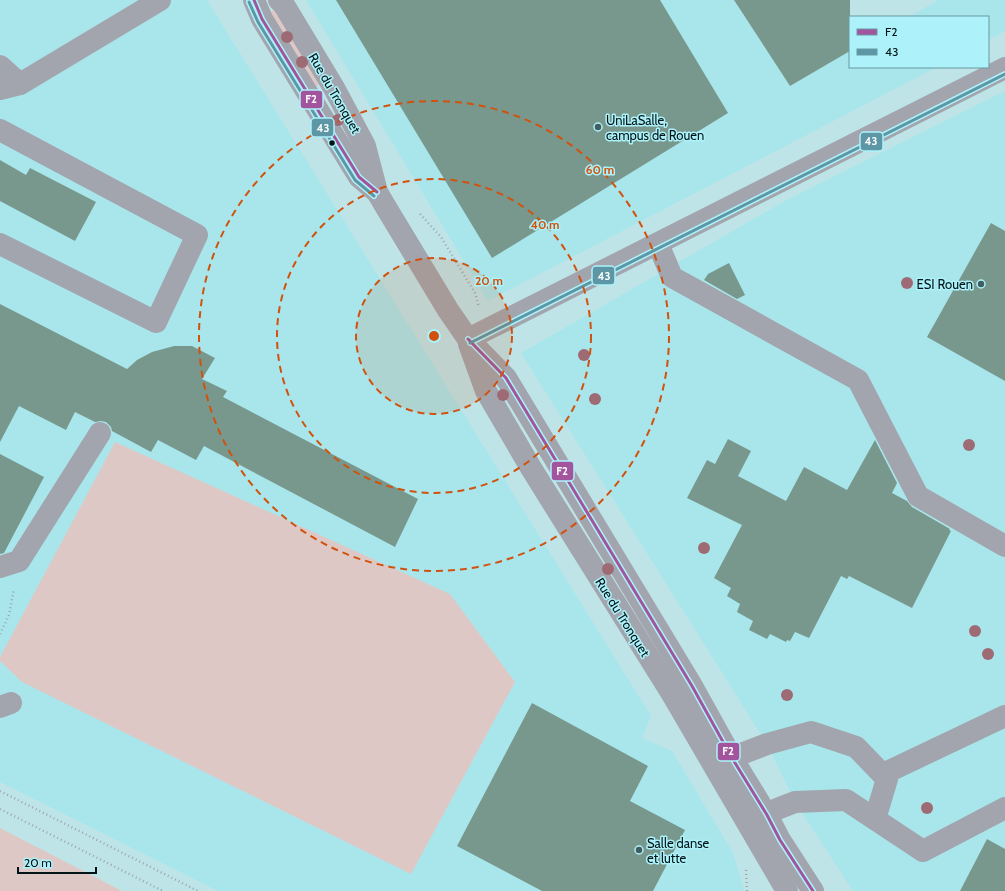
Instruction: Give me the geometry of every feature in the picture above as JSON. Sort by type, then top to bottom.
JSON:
[{"type":"street","points":[[0,66],[10,86],[160,0]]},
{"type":"street","name":"Rue du Tronquet","points":[[254,0],[262,19],[359,177],[377,192]]},
{"type":"street","name":"Rue du Tronquet","points":[[279,0],[284,5],[334,88],[365,146],[377,192],[448,310],[468,339],[506,378],[692,686],[780,840],[813,891]]},
{"type":"street","points":[[468,339],[1005,68]]},
{"type":"street","points":[[0,130],[197,235],[156,322],[0,244]]},
{"type":"street","points":[[658,244],[672,277],[858,380],[918,496],[1005,546]]},
{"type":"street","name":"Rue du Tronquet","points":[[468,339],[486,391],[531,468],[672,694],[712,765],[787,891]]},
{"type":"street","points":[[10,564],[100,433]]},
{"type":"street","points":[[883,774],[1005,716]]},
{"type":"street","points":[[712,765],[767,744],[811,732],[856,748],[887,779],[875,820]]},
{"type":"street","points":[[748,825],[777,809],[795,802],[846,800],[923,851],[1005,808]]},
{"type":"path","points":[[0,634],[9,615],[10,564]]},
{"type":"path","points":[[0,791],[198,891]]},
{"type":"path","points":[[0,809],[163,891]]},
{"type":"path","points":[[746,868],[747,891]]},
{"type":"shaded area","points":[[0,0],[207,0],[651,716],[642,738],[672,751],[733,853],[744,890],[218,891],[0,782]]},
{"type":"shaded area","points":[[306,0],[734,0],[790,86],[849,52],[849,68],[935,68],[488,301]]},
{"type":"shaded area","points":[[938,0],[1005,0],[1005,31],[989,39],[989,16],[911,16]]},
{"type":"shaded area","points":[[275,10],[318,80],[318,86],[315,86],[270,12]]},
{"type":"shaded area","points":[[1005,91],[1005,891],[853,891],[795,802],[767,744],[521,353],[783,202]]},
{"type":"shaded area","points":[[115,442],[450,594],[515,682],[411,874],[22,682],[0,661],[0,657]]},
{"type":"shaded area","points":[[0,828],[122,891],[0,891]]},
{"type":"building","name":"UniLaSalle, campus de Rouen","points":[[336,0],[660,0],[728,113],[492,258]]},
{"type":"building","points":[[734,0],[850,0],[849,52],[790,86]]},
{"type":"building","points":[[0,160],[26,175],[30,168],[96,202],[75,241],[0,201]]},
{"type":"building","name":"ESI Rouen","points":[[991,223],[1005,231],[1005,381],[927,337]]},
{"type":"building","points":[[729,263],[745,295],[737,299],[704,280],[708,274]]},
{"type":"building","points":[[0,304],[127,369],[137,360],[152,352],[174,346],[192,346],[215,358],[202,379],[227,391],[223,397],[418,499],[395,547],[204,446],[196,460],[158,440],[151,452],[112,431],[111,427],[106,422],[95,422],[75,412],[66,430],[19,406],[0,442]]},
{"type":"building","points":[[728,439],[751,451],[738,476],[786,501],[804,467],[847,490],[875,440],[897,483],[892,493],[907,501],[912,507],[951,531],[912,608],[849,576],[847,579],[841,576],[809,638],[795,632],[790,641],[787,640],[786,642],[770,634],[767,639],[749,630],[753,621],[737,612],[740,604],[727,596],[731,588],[714,578],[742,525],[687,498],[707,460],[715,464]]},
{"type":"building","points":[[0,454],[44,477],[4,553],[0,554]]},
{"type":"building","points":[[532,703],[648,766],[630,801],[685,830],[653,891],[542,891],[457,846]]},
{"type":"building","points":[[987,839],[1005,849],[1005,891],[960,891]]},
{"type":"transit line","name":"F2","points":[[254,0],[262,19],[359,177],[377,192]]},
{"type":"transit line","name":"43","points":[[249,2],[258,22],[355,180],[374,196]]},
{"type":"transit line","name":"43","points":[[470,343],[1005,74]]},
{"type":"transit line","name":"F2","points":[[468,339],[506,378],[692,686],[780,840],[813,891]]},
{"type":"place","name":"UniLaSalle, campus de Rouen","points":[[598,127]]},
{"type":"place","name":"ESI Rouen","points":[[981,284]]},
{"type":"place","name":"Salle danse et lutte","points":[[639,850]]}]
